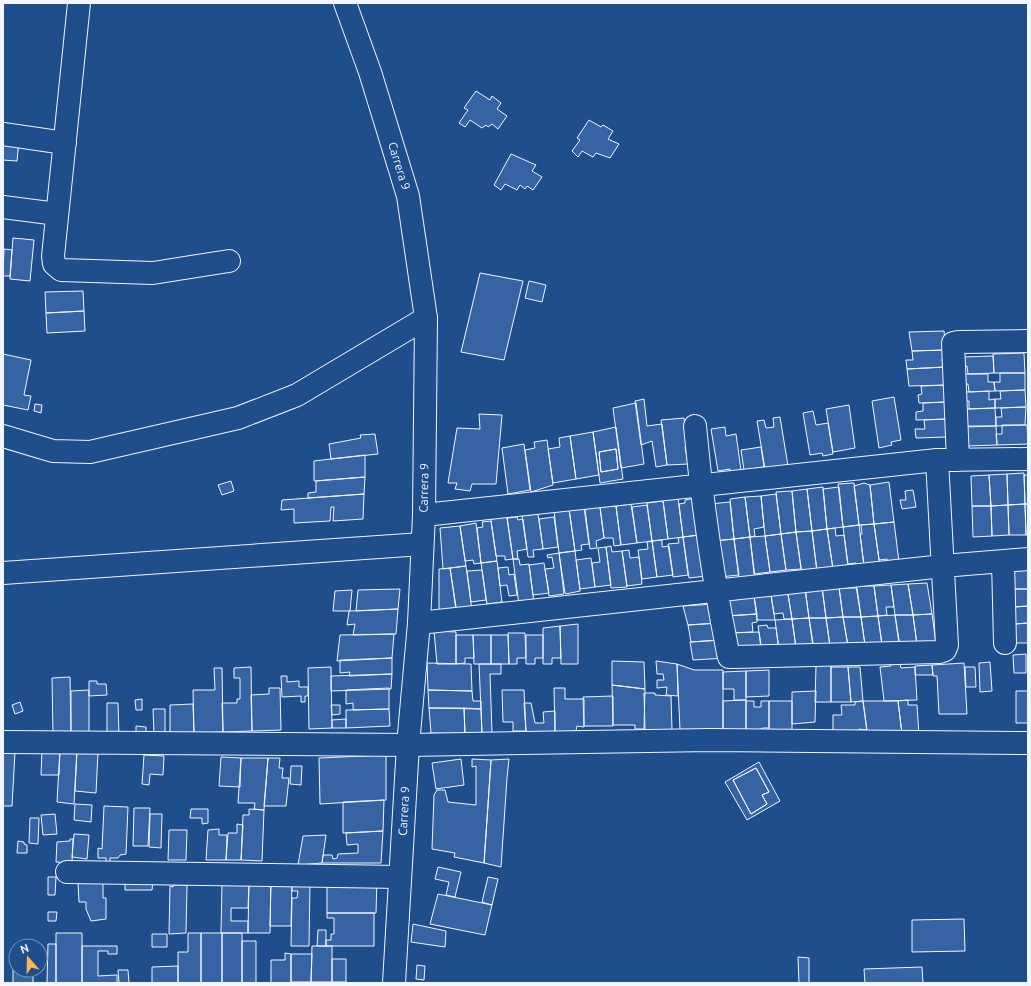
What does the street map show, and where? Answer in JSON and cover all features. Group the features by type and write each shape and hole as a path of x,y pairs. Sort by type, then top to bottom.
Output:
{"street":[{"path":"79,3 57,214 53,256 54,264 61,270 153,273 229,262"},
{"name":"Carrera 9","path":"345,3 370,72 408,196 426,318 424,515 419,623 408,745 394,983"},
{"path":"3,134 64,143"},
{"path":"3,207 57,214"},
{"path":"3,436 53,451 90,452 238,418 297,395 426,318"},
{"path":"695,426 701,486 716,591 729,657 940,652 945,650 947,645 943,566 953,343 1028,341"},
{"path":"424,515 948,460 1028,459"},
{"path":"3,573 422,544"},
{"path":"419,623 943,566 1028,560"},
{"path":"1003,562 1005,643"},
{"path":"3,742 408,745 710,740 1028,743"},
{"path":"67,872 400,877"}],"building":[{"path":"476,91 490,100 492,96 501,103 497,109 507,116 498,129 492,124 488,127 486,125 482,128 470,120 465,127 459,123 468,110 464,108"},
{"path":"589,120 601,127 603,125 613,131 608,139 619,144 610,158 596,153 593,157 582,151 578,157 572,151 580,140 577,138"},
{"path":"3,139 19,141 17,161 3,160"},
{"path":"511,154 536,165 532,171 542,177 533,190 527,186 525,189 520,185 517,190 505,184 501,190 494,185"},
{"path":"13,238 34,240 30,281 10,279"},
{"path":"4,249 12,250 10,276 3,276"},
{"path":"480,273 523,281 504,360 461,352"},
{"path":"529,281 546,285 542,302 525,298"},
{"path":"83,291 84,311 46,313 45,292"},
{"path":"84,311 85,331 47,333 46,313"},
{"path":"944,331 946,350 912,351 909,332"},
{"path":"945,350 945,359 942,359 943,367 907,369 906,360 913,360 912,351"},
{"path":"1024,353 1025,373 994,373 993,354"},
{"path":"3,354 31,360 24,395 31,396 28,410 3,405"},
{"path":"993,356 994,373 968,374 967,366 965,367 964,357"},
{"path":"947,367 947,385 909,386 907,369"},
{"path":"1000,373 1025,373 1025,390 995,391 994,382 1000,382"},
{"path":"965,374 988,374 988,382 994,382 995,391 969,392 968,384 965,384"},
{"path":"947,385 945,402 919,403 918,395 922,394 921,386"},
{"path":"1025,390 1026,407 995,408 995,399 1001,399 1000,391"},
{"path":"989,391 989,400 995,399 995,408 969,409 969,401 966,401 966,392"},
{"path":"894,397 901,440 891,442 892,445 879,448 872,401"},
{"path":"644,399 647,426 662,424 667,465 656,467 652,441 641,445 635,401"},
{"path":"948,402 946,419 916,420 916,412 923,411 923,403"},
{"path":"636,403 644,464 621,468 613,408"},
{"path":"35,404 42,405 41,413 34,411"},
{"path":"849,405 855,448 833,452 826,409"},
{"path":"1026,407 1025,425 996,426 996,417 1002,417 1001,408"},
{"path":"995,408 996,426 967,426 965,409"},
{"path":"813,411 816,425 828,423 833,454 823,456 822,453 810,455 803,413"},
{"path":"479,414 502,415 496,484 472,484 470,491 455,489 457,483 448,483 457,428 480,429"},
{"path":"780,417 788,466 765,469 757,421 764,420 766,428 774,427 773,418"},
{"path":"684,418 688,447 685,447 688,464 667,465 661,420"},
{"path":"949,419 947,437 916,438 915,429 925,429 924,420"},
{"path":"1002,425 1027,425 1028,444 997,445 996,434 1002,434"},
{"path":"996,426 997,445 966,446 965,427"},
{"path":"616,427 623,479 600,483 593,432","holes":["616,449 618,469 601,472 599,452"]},
{"path":"725,427 726,436 736,434 741,470 730,472 730,469 718,471 711,429"},
{"path":"593,432 599,475 576,479 570,436"},
{"path":"375,434 378,454 331,459 329,444 361,438 360,435"},
{"path":"570,436 576,479 553,483 548,449 560,447 559,438"},
{"path":"547,440 553,485 531,492 525,450 535,448 534,442"},
{"path":"524,444 530,490 508,494 502,448"},
{"path":"761,447 764,467 744,470 741,450"},
{"path":"616,449 618,469 601,472 599,452"},
{"path":"365,455 365,477 314,481 314,461"},
{"path":"1024,473 1025,504 1008,505 1007,474"},
{"path":"1007,474 1008,505 991,506 989,475"},
{"path":"989,475 991,506 972,506 971,476"},
{"path":"1024,475 1028,475 1028,504 1025,504"},
{"path":"365,477 364,494 308,498 308,493 316,492 316,481"},
{"path":"231,481 234,491 222,495 218,485"},
{"path":"889,482 894,522 874,524 870,485"},
{"path":"854,483 859,525 843,527 838,484"},
{"path":"864,483 870,485 874,524 859,525 854,486"},
{"path":"823,487 827,529 812,531 807,489"},
{"path":"839,487 843,527 827,529 823,489"},
{"path":"807,489 812,531 796,532 792,491"},
{"path":"913,490 916,507 902,509 900,500 906,500 905,491"},
{"path":"792,491 796,532 781,534 776,492"},
{"path":"364,494 363,519 333,521 334,507 331,507 330,521 294,523 294,509 281,510 282,500"},
{"path":"776,494 781,534 765,536 761,496"},
{"path":"761,496 764,527 754,529 755,536 750,537 745,497"},
{"path":"745,497 750,537 734,539 730,499"},
{"path":"678,498 683,537 668,539 663,500"},
{"path":"695,498 699,535 683,537 679,504 685,503 685,500"},
{"path":"663,501 668,539 652,541 647,503"},
{"path":"730,502 734,539 714,541 710,504"},
{"path":"631,504 637,543 621,545 616,506"},
{"path":"1025,504 1028,504 1028,535 1026,535"},
{"path":"1025,504 1026,535 1009,535 1008,505"},
{"path":"647,505 652,541 637,543 632,507"},
{"path":"1008,505 1009,535 992,536 991,506"},
{"path":"616,506 621,545 614,546 613,538 604,538 600,507"},
{"path":"972,506 991,506 992,536 973,537"},
{"path":"584,507 589,544 581,545 582,550 575,551 569,509"},
{"path":"600,507 604,538 596,541 597,548 590,549 585,509"},
{"path":"569,509 575,551 559,553 554,511"},
{"path":"538,514 543,549 533,550 534,557 528,557 522,516"},
{"path":"507,517 513,559 505,560 505,556 496,556 491,519"},
{"path":"517,517 518,520 523,519 527,549 517,551 518,559 513,559 507,518"},
{"path":"554,517 558,547 543,549 539,519"},
{"path":"491,521 497,561 481,563 477,528 483,527 482,522"},
{"path":"894,522 899,562 888,563 887,559 879,560 874,524"},
{"path":"476,523 481,563 474,564 473,560 465,561 460,526"},
{"path":"874,524 880,566 864,566 860,534 862,534 861,525"},
{"path":"859,525 864,566 857,568 856,563 848,564 843,527"},
{"path":"460,526 466,566 443,569 440,528"},
{"path":"835,528 836,536 844,535 848,567 833,569 827,529"},
{"path":"827,529 833,569 817,571 812,531"},
{"path":"812,531 817,572 802,574 796,532"},
{"path":"796,532 801,569 786,570 781,534"},
{"path":"781,534 786,570 770,572 765,536"},
{"path":"699,535 706,576 689,578 683,537"},
{"path":"765,536 770,572 754,574 750,537"},
{"path":"683,537 688,575 673,577 668,544 679,543 678,538"},
{"path":"750,537 755,577 739,579 734,539"},
{"path":"734,539 739,575 719,577 713,541"},
{"path":"662,540 662,547 669,546 673,575 657,577 652,541"},
{"path":"652,541 657,577 642,579 638,550 648,549 647,542"},
{"path":"611,546 612,552 622,551 627,587 611,588 606,547"},
{"path":"606,547 611,585 595,587 592,563 600,562 598,548"},
{"path":"629,550 630,558 639,557 642,584 627,586 622,551"},
{"path":"575,551 580,591 566,594 559,553"},
{"path":"559,553 564,594 549,596 545,569 554,568 552,557 548,558 547,555"},
{"path":"591,558 595,587 580,589 576,560"},
{"path":"513,559 519,559 520,565 529,564 534,603 519,605"},
{"path":"497,561 502,602 487,604 481,563"},
{"path":"544,563 549,593 533,595 529,565"},
{"path":"466,566 472,611 457,613 450,568"},
{"path":"508,567 509,575 514,574 517,595 509,596 507,585 500,586 498,568"},
{"path":"450,568 456,610 439,611 439,569"},
{"path":"1028,569 1028,589 1012,589 1011,570"},
{"path":"482,570 486,600 471,602 467,571"},
{"path":"927,583 932,614 913,615 908,584"},
{"path":"908,584 913,615 895,615 891,585"},
{"path":"891,585 894,607 886,607 887,615 878,616 874,586"},
{"path":"856,586 874,586 878,616 861,617"},
{"path":"822,587 826,618 809,618 805,588"},
{"path":"822,587 839,587 843,617 826,618"},
{"path":"787,588 792,619 784,619 783,613 774,614 770,589"},
{"path":"787,588 805,588 809,618 792,619"},
{"path":"839,588 857,588 861,617 843,617"},
{"path":"400,589 398,609 356,611 358,590"},
{"path":"770,589 775,620 757,620 754,596"},
{"path":"1012,589 1028,589 1028,606 1014,607"},
{"path":"352,590 350,611 333,611 335,591"},
{"path":"754,596 757,614 726,616 725,599"},
{"path":"715,604 719,623 688,625 683,606"},
{"path":"1028,606 1028,623 1015,624 1014,607"},
{"path":"398,609 396,634 353,635 355,624 347,625 349,611"},
{"path":"757,614 757,622 752,623 753,632 728,633 726,616"},
{"path":"932,614 936,644 917,645 913,615"},
{"path":"895,615 913,615 917,645 900,646"},
{"path":"895,615 899,644 882,645 878,616"},
{"path":"878,616 882,645 865,645 861,617"},
{"path":"843,617 861,617 865,645 848,646"},
{"path":"843,617 848,646 830,646 826,618"},
{"path":"809,618 826,618 830,646 813,647"},
{"path":"809,618 814,649 796,648 792,619"},
{"path":"792,619 796,648 779,650 775,620"},
{"path":"717,623 720,640 691,642 688,625"},
{"path":"1028,623 1028,643 1016,643 1015,624"},
{"path":"578,624 578,664 561,664 560,626"},
{"path":"767,625 768,628 776,628 779,650 762,651 758,626"},
{"path":"560,626 561,658 552,658 552,664 543,664 543,628"},
{"path":"434,631 456,632 456,664 437,664"},
{"path":"759,632 761,649 732,648 730,633"},
{"path":"508,633 525,633 526,658 517,658 517,664 509,664"},
{"path":"394,634 392,658 337,661 340,635"},
{"path":"456,635 473,635 474,658 465,658 465,663 456,664"},
{"path":"473,635 491,635 491,664 474,664"},
{"path":"491,635 508,635 509,664 491,664"},
{"path":"526,635 543,635 543,658 535,658 535,664 526,664"},
{"path":"720,640 726,658 693,660 690,642"},
{"path":"1026,654 1026,673 1014,673 1013,655"},
{"path":"392,658 392,674 349,676 350,672 340,673 340,660"},
{"path":"612,661 644,662 645,689 612,685"},
{"path":"656,661 677,664 678,696 666,695 667,687 657,688 657,680 664,680 663,674 657,674"},
{"path":"990,662 992,691 980,692 979,663"},
{"path":"427,663 471,664 472,691 428,690"},
{"path":"964,663 967,714 939,714 937,676 933,676 932,665"},
{"path":"479,664 501,664 501,674 490,674 492,733 482,733"},
{"path":"677,664 694,670 723,670 723,731 680,730"},
{"path":"891,664 900,664 901,668 915,667 917,700 884,701 880,667 891,666"},
{"path":"831,665 831,702 815,702 816,666"},
{"path":"932,665 933,675 915,675 915,666"},
{"path":"251,667 252,731 223,732 222,703 237,703 237,699 240,699 240,678 234,678 234,668"},
{"path":"331,667 332,728 309,729 308,668"},
{"path":"831,667 848,667 851,702 831,702"},
{"path":"848,667 860,667 863,701 851,702"},
{"path":"965,667 975,667 976,687 966,687"},
{"path":"214,668 222,668 223,732 194,733 193,690 215,690"},
{"path":"769,670 769,696 746,697 746,671"},
{"path":"746,671 746,700 734,700 734,689 723,689 723,672"},
{"path":"392,674 391,689 331,691 331,676"},
{"path":"281,676 287,676 287,682 299,681 299,687 308,687 308,696 305,696 305,702 301,702 301,696 282,697"},
{"path":"70,677 71,735 53,736 52,678"},
{"path":"89,681 97,681 97,684 106,684 107,695 89,696"},
{"path":"612,685 645,689 644,729 635,729 635,725 613,725"},
{"path":"269,688 280,688 281,730 252,731 251,695 269,694"},
{"path":"389,688 389,709 353,710 353,703 346,704 346,690"},
{"path":"554,688 565,688 565,699 584,699 584,727 577,726 576,731 555,733"},
{"path":"89,690 89,735 71,735 71,691"},
{"path":"428,690 472,691 473,701 481,701 481,709 429,708"},
{"path":"502,690 524,690 526,731 513,731 513,722 503,722"},
{"path":"816,691 815,722 792,724 792,692"},
{"path":"1016,691 1028,691 1028,723 1016,723"},
{"path":"644,693 655,693 655,695 671,696 672,730 645,730"},
{"path":"613,696 613,726 584,726 583,697"},
{"path":"142,699 142,710 136,710 135,700"},
{"path":"746,700 746,731 723,731 723,701"},
{"path":"908,700 908,705 917,705 919,736 902,734 898,701"},
{"path":"746,701 754,701 754,707 761,707 761,701 769,701 769,728 763,728 757,731 746,730"},
{"path":"769,701 792,701 792,733 769,733"},
{"path":"863,701 867,730 859,729 859,732 833,732 833,715 842,715 841,705 855,705 855,702"},
{"path":"863,701 898,701 902,734 867,732"},
{"path":"20,702 23,711 15,714 12,705"},
{"path":"107,703 118,703 119,735 107,735"},
{"path":"524,703 531,703 535,723 544,723 543,712 555,711 555,732 526,732"},
{"path":"193,704 194,735 170,736 170,705"},
{"path":"331,705 340,705 340,714 332,715"},
{"path":"429,708 464,708 465,734 431,733"},
{"path":"464,708 481,709 482,735 465,734"},
{"path":"153,709 165,709 165,734 154,734"},
{"path":"389,709 390,726 346,728 346,710"},
{"path":"346,719 346,728 332,728 332,720"},
{"path":"136,726 146,727 146,734 136,734"},
{"path":"42,749 60,749 59,775 41,775"},
{"path":"60,749 77,750 74,804 57,802"},
{"path":"77,750 98,752 96,793 75,791"},
{"path":"3,752 15,752 12,806 3,806"},
{"path":"144,755 164,756 163,775 150,774 149,785 142,784"},
{"path":"386,755 386,800 320,804 319,758"},
{"path":"221,757 241,758 240,787 219,786"},
{"path":"241,758 268,758 264,810 254,809 255,803 238,803"},
{"path":"268,758 280,758 279,768 283,768 282,778 289,778 286,806 264,806"},
{"path":"461,759 464,785 436,789 432,763"},
{"path":"472,759 491,760 484,863 454,857 455,853 432,849 434,795 437,790 445,790 448,802 476,805 476,766 472,767"},
{"path":"509,759 501,867 484,863 491,760"},
{"path":"759,762 780,801 747,820 725,782","holes":["756,768 769,792 762,795 767,804 751,814 733,780"]},
{"path":"291,766 302,766 301,785 290,784"},
{"path":"756,768 769,792 762,795 767,804 751,814 733,780"},
{"path":"384,800 383,831 343,833 343,802"},
{"path":"75,804 92,805 91,822 74,820"},
{"path":"104,806 128,807 126,854 120,855 118,858 110,858 110,862 106,862 106,858 98,858 98,848 102,849"},
{"path":"134,808 150,808 148,846 133,846"},
{"path":"191,809 208,809 208,823 202,824 202,818 190,818"},
{"path":"249,809 264,810 262,861 241,860 243,815 249,815"},
{"path":"55,814 57,834 43,835 41,815"},
{"path":"150,814 162,814 161,848 149,847"},
{"path":"30,818 39,818 38,844 29,843"},
{"path":"237,824 243,825 241,860 226,860 228,833 237,833"},
{"path":"219,829 219,835 227,835 226,860 206,860 208,830"},
{"path":"169,830 187,830 186,860 168,860"},
{"path":"383,831 381,863 322,863 323,855 332,855 333,859 337,858 338,854 358,853 358,844 347,845 346,833"},
{"path":"74,834 89,835 87,859 72,857"},
{"path":"326,835 322,863 298,865 303,836"},
{"path":"70,839 73,839 72,863 56,862 57,842 70,841"},
{"path":"18,841 24,842 24,844 27,845 27,853 17,853"},
{"path":"438,867 461,872 455,897 446,895 449,882 435,879"},
{"path":"48,877 56,877 55,895 48,895"},
{"path":"488,877 498,879 492,905 482,902"},
{"path":"249,878 271,878 270,933 248,933"},
{"path":"271,878 292,879 291,926 270,926"},
{"path":"377,878 376,913 327,913 327,880"},
{"path":"125,879 153,880 152,890 125,890"},
{"path":"310,880 309,946 291,946 292,898 297,898 298,891 292,891 292,882"},
{"path":"103,882 103,898 106,898 106,919 91,921 86,909 86,902 79,902 78,883"},
{"path":"222,883 249,884 248,908 231,908 231,921 248,921 248,933 221,933"},
{"path":"173,885 187,885 186,933 169,934 170,886 173,887"},
{"path":"438,894 492,905 485,935 430,924"},
{"path":"48,912 57,912 56,921 48,921"},
{"path":"327,913 374,913 374,946 326,946 326,940 331,940 331,934 334,934 334,918 327,918"},
{"path":"964,919 965,951 912,952 912,920"},
{"path":"413,924 446,931 445,947 411,942"},
{"path":"318,930 326,930 326,946 317,946"},
{"path":"56,933 82,933 82,983 56,983"},
{"path":"188,933 201,933 201,983 178,983 178,952 188,952"},
{"path":"201,933 222,933 222,983 201,983"},
{"path":"222,933 242,933 242,983 222,983"},
{"path":"152,934 167,934 167,947 152,947"},
{"path":"242,941 256,941 256,983 242,983"},
{"path":"48,944 56,944 56,983 47,983"},
{"path":"82,946 117,946 117,954 108,954 108,951 98,951 98,976 117,975 117,983 82,983"},
{"path":"312,946 332,946 332,982 311,982"},
{"path":"285,953 291,954 291,983 271,983 271,960 285,960"},
{"path":"291,954 312,954 311,982 291,982"},
{"path":"798,957 809,958 809,983 799,983"},
{"path":"332,959 346,959 346,982 332,982"},
{"path":"417,965 425,966 424,980 416,979"},
{"path":"178,966 178,983 152,983 152,967"},
{"path":"922,967 923,983 865,983 864,969"},
{"path":"118,970 128,970 129,983 119,983"},
{"path":"13,978 33,978 33,983 13,983"}]}
